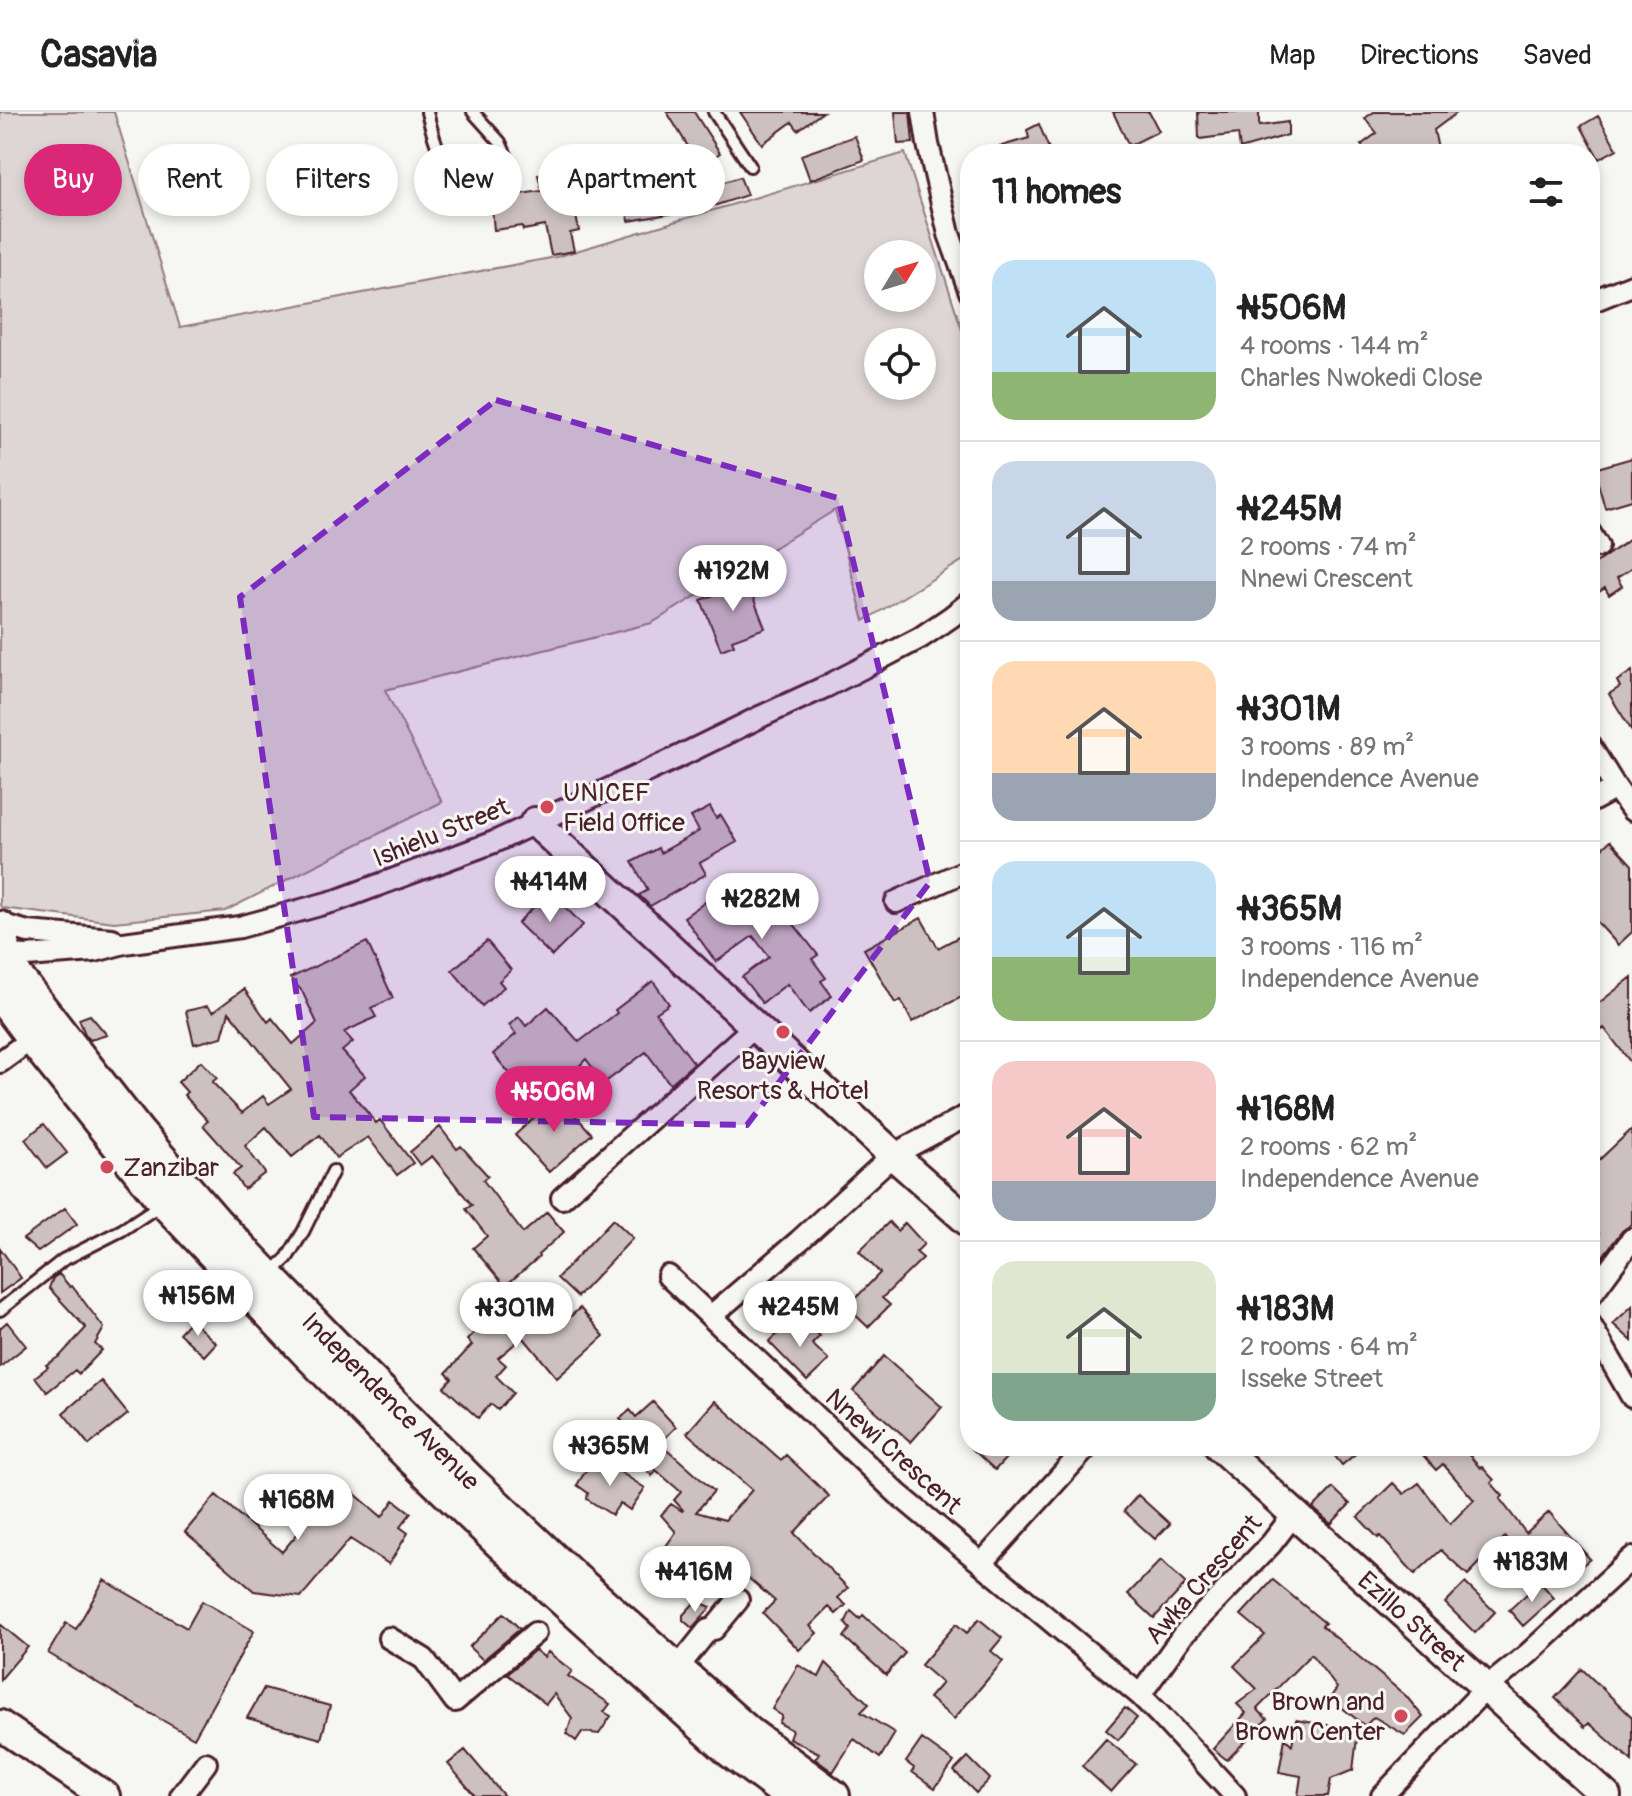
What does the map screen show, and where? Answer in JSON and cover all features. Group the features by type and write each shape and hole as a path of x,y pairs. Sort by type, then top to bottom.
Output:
{"main road":[{"name":"Independence Avenue","path":"0,942 45,1034 164,1201 411,1457 676,1670 791,1796"},
{"name":"Independence Avenue","path":"0,994 45,1034 138,1133 215,1222 333,1344 512,1538 740,1742 833,1796"}],"street":[{"path":"923,112 949,234 960,264"},
{"path":"1600,298 1632,285"},
{"name":"Ishielu Street","path":"0,942 12,955 95,951 124,943 240,927 338,900 494,842 674,759 920,638 960,610"},
{"path":"1600,762 1632,810"},
{"path":"1600,797 1616,788"},
{"path":"535,822 960,1214"},
{"path":"896,902 960,873"},
{"path":"562,1198 755,1026"},
{"path":"0,1062 45,1034"},
{"path":"711,1316 893,1155 960,1119"},
{"path":"1600,1282 1632,1239"},
{"name":"Nnewi Crescent","path":"668,1276 898,1494 1140,1695"},
{"path":"1600,1341 1632,1397"},
{"path":"982,1563 1079,1456"},
{"name":"Ezillo Street","path":"1230,1456 1606,1796"},
{"name":"Awka Crescent","path":"1140,1695 1183,1635 1271,1544 1294,1514"},
{"path":"1382,1796 1486,1688 1528,1654 1632,1558"},
{"path":"676,1670 697,1642 708,1630 714,1629 738,1600"},
{"path":"389,1638 424,1659 455,1701 535,1633"},
{"path":"1140,1695 1230,1791"},
{"path":"0,1725 105,1796"},
{"path":"0,1747 75,1796"},
{"path":"181,1796 206,1763"}],"lane":[{"path":"427,112 445,164 454,177 471,184 496,176 508,160 500,142 473,112"},
{"path":"714,112 750,166"},
{"path":"267,1277 287,1258 333,1171"},
{"path":"0,1310 63,1260 122,1230 164,1201"}],"highlighted area":[{"path":"496,400 838,498 930,882 747,1125 314,1117 240,597"}],"shaded area":[{"path":"0,112 114,112 138,190 138,216 146,216 180,327 556,257 694,216 725,216 725,207 905,153 933,240 864,240 864,312 936,312 936,249 960,324 960,562 864,621 835,510 652,623 385,690 442,802 225,911 114,922 2,908 0,905"}],"building":[{"path":"667,112 694,112 714,144 687,144"},
{"path":"740,112 823,112 798,130 792,122 762,144"},
{"path":"895,112 910,112 913,143 898,144"},
{"path":"1113,112 1149,112 1159,131 1128,144"},
{"path":"1198,112 1259,112 1259,126 1288,122 1288,135 1257,144 1239,144 1238,134 1199,139"},
{"path":"1374,112 1458,112 1434,130 1437,144 1362,144 1377,133 1365,118"},
{"path":"1598,116 1617,149 1600,158 1600,144 1591,144 1581,126"},
{"path":"1039,124 1047,144 1008,144 1029,138 1027,130"},
{"path":"855,136 864,160 810,180 801,155"},
{"path":"740,177 747,195 725,202 725,182"},
{"path":"538,192 538,216 576,216 579,231 570,233 574,251 551,255 545,226 494,230 493,216 522,216 522,194"},
{"path":"628,216 658,216 629,221"},
{"path":"1632,458 1632,500 1605,508 1600,490 1600,467"},
{"path":"1632,538 1632,568 1617,578 1622,586 1609,595 1605,588 1600,591 1600,560"},
{"path":"744,574 765,628 732,640 734,645 721,650 701,600 734,587 730,579"},
{"path":"1632,671 1632,731 1609,694 1620,687 1617,681"},
{"path":"710,807 716,818 721,815 737,842 700,863 706,874 650,906 639,895 648,890 632,862 658,848 660,853 699,831 691,817"},
{"path":"1610,841 1632,865 1632,932 1618,945 1600,925 1600,850"},
{"path":"769,875 785,901 782,903 786,914 818,955 812,959 826,978 821,981 832,996 809,1013 787,984 762,1003 742,977 769,957 753,936 716,962 684,917 731,884 738,894"},
{"path":"549,891 583,925 552,956 518,923"},
{"path":"921,918 938,948 960,936 960,998 912,1022 901,1000 895,1003 864,949"},
{"path":"487,941 511,970 499,981 504,987 482,1006 452,970"},
{"path":"367,942 393,998 371,1008 376,1017 344,1032 353,1042 342,1051 365,1076 349,1090 376,1123 380,1120 413,1163 397,1175 368,1137 336,1158 320,1135 292,1157 266,1127 245,1146 265,1173 244,1189 233,1174 241,1168 203,1125 208,1121 184,1095 187,1092 178,1082 201,1061 217,1078 212,1082 242,1113 263,1096 269,1104 291,1089 229,1012 222,1037 194,1044 186,1011 207,1006 213,1012 244,989 268,1022 272,1018 293,1044 317,1023 302,991 290,978"},
{"path":"1632,977 1632,1064 1604,1028 1600,1031 1600,1002"},
{"path":"653,981 669,1004 656,1013 694,1063 670,1084 646,1052 604,1083 586,1059 548,1098 525,1077 518,1083 493,1054 516,1034 509,1025 519,1017 526,1026 548,1007 579,1042"},
{"path":"90,1015 107,1035 90,1040 79,1019"},
{"path":"558,1096 592,1134 549,1172 515,1135"},
{"path":"44,1124 67,1153 47,1168 25,1139"},
{"path":"440,1127 457,1149 461,1146 488,1176 483,1180 523,1233 547,1212 564,1232 505,1286 473,1248 487,1236 466,1209 472,1205 432,1156 420,1165 410,1152"},
{"path":"1632,1129 1632,1224 1622,1231 1600,1260 1600,1159"},
{"path":"65,1208 77,1224 38,1252 23,1239"},
{"path":"613,1219 633,1238 577,1297 557,1278"},
{"path":"889,1222 897,1231 905,1223 924,1244 916,1252 923,1258 882,1298 890,1305 868,1327 847,1307 880,1273 859,1251"},
{"path":"0,1248 21,1278 0,1293"},
{"path":"59,1274 104,1328 95,1344 102,1350 79,1374 75,1370 47,1392 35,1377 86,1328 49,1288 53,1278"},
{"path":"522,1288 557,1328 580,1308 604,1336 557,1378 523,1337 498,1358 506,1365 496,1376 513,1393 498,1410 491,1404 478,1418 444,1387 452,1379 446,1373 472,1345 467,1340"},
{"path":"1632,1306 1632,1341 1613,1324"},
{"path":"191,1320 216,1343 204,1356 179,1333"},
{"path":"806,1321 820,1336 812,1344 829,1360 807,1381 769,1342 788,1324 795,1332"},
{"path":"7,1322 26,1346 0,1367 0,1328"},
{"path":"884,1356 942,1407 911,1442 853,1391"},
{"path":"101,1381 128,1414 89,1445 63,1413"},
{"path":"715,1401 781,1460 786,1455 829,1496 794,1533 848,1588 838,1598 846,1605 836,1614 829,1607 810,1626 817,1633 799,1650 763,1613 775,1601 725,1558 703,1593 687,1583 659,1556 676,1532 661,1515 671,1504 683,1510 674,1500 681,1492 656,1470 652,1476 615,1435 626,1425 620,1419 630,1410 636,1417 653,1402 676,1427 660,1443 714,1491 696,1512 725,1520 752,1490 687,1433"},
{"path":"980,1456 1008,1456 995,1470"},
{"path":"1335,1456 1353,1456 1342,1465"},
{"path":"1424,1456 1470,1456 1494,1480 1491,1483 1503,1496 1500,1499 1526,1533 1549,1512 1590,1559 1573,1573 1553,1550 1530,1567 1505,1537 1468,1575 1441,1550 1415,1574 1358,1517 1393,1483 1404,1494 1419,1483 1450,1524 1474,1500 1443,1464 1436,1470"},
{"path":"600,1459 645,1488 630,1510 620,1503 612,1515 587,1499 588,1493 577,1485 588,1467 593,1470"},
{"path":"341,1482 382,1517 394,1500 411,1513 400,1527 408,1533 389,1564 350,1539 301,1597 254,1591 185,1532 216,1495 282,1552"},
{"path":"1333,1488 1350,1504 1331,1524 1313,1508"},
{"path":"1138,1495 1170,1524 1155,1539 1124,1511"},
{"path":"1161,1560 1186,1584 1154,1618 1128,1594"},
{"path":"104,1580 187,1628 202,1601 254,1631 194,1738 48,1653 66,1623 76,1629"},
{"path":"1273,1580 1325,1623 1322,1626 1406,1696 1423,1717 1405,1735 1374,1717 1365,1726 1330,1698 1337,1688 1311,1654 1257,1709 1267,1719 1227,1760 1213,1749 1246,1713 1237,1704 1257,1689 1234,1666 1265,1635 1241,1615"},
{"path":"1540,1582 1554,1598 1523,1626 1509,1610"},
{"path":"1465,1583 1495,1612 1475,1633 1445,1603"},
{"path":"696,1601 711,1607 692,1628 683,1620 683,1615"},
{"path":"851,1611 860,1619 863,1615 905,1653 886,1675 844,1637 850,1629 845,1623"},
{"path":"504,1613 520,1629 483,1660 469,1647"},
{"path":"979,1619 1002,1638 991,1651 1003,1661 954,1719 929,1698 942,1683 921,1665 956,1624 967,1633"},
{"path":"0,1624 28,1647 0,1680"},
{"path":"535,1650 544,1657 548,1652 572,1671 568,1676 610,1704 604,1712 611,1716 599,1734 582,1732 576,1741 567,1734 572,1718 554,1694 546,1704 507,1674"},
{"path":"826,1663 869,1704 861,1712 895,1733 880,1758 854,1739 833,1772 815,1759 819,1753 789,1738 792,1730 779,1723 782,1716 772,1709 798,1665 819,1677"},
{"path":"1582,1669 1632,1717 1632,1761 1589,1723 1585,1727 1555,1698"},
{"path":"264,1688 330,1706 321,1739 247,1718"},
{"path":"1125,1708 1137,1718 1118,1740 1106,1730"},
{"path":"1296,1720 1358,1730 1353,1770 1331,1779 1328,1796 1298,1796 1301,1776 1279,1772 1285,1738 1292,1745"},
{"path":"922,1739 954,1762 935,1788 912,1772 914,1768 906,1762"},
{"path":"1106,1739 1136,1764 1111,1792 1082,1766"},
{"path":"465,1750 504,1796 475,1796 448,1764"},
{"path":"968,1757 990,1779 976,1793 954,1771"}],"place":[{"name":"UNICEF Field Office","path":"547,807"},
{"name":"Bayview Resorts & Hotel","path":"783,1032"},
{"name":"Zanzibar","path":"107,1167"},
{"name":"Brown and Brown Center","path":"1401,1716"}]}
